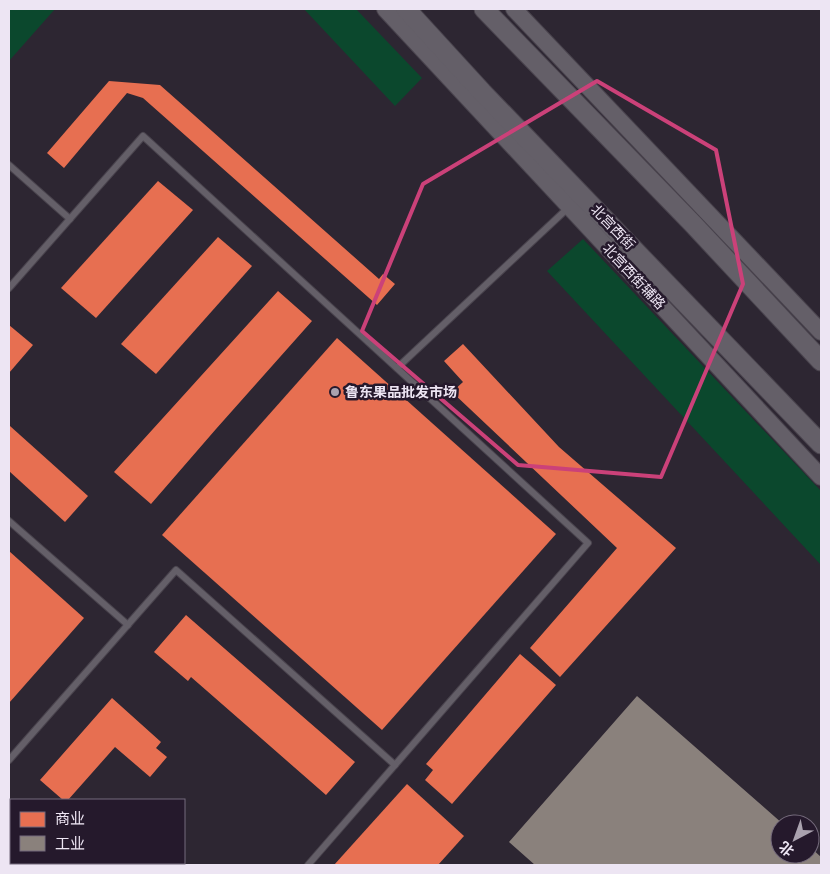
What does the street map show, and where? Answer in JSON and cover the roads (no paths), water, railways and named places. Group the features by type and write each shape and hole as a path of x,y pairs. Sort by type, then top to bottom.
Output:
{"main road":[{"name":"北宫西街","path":"406,9 482,92 576,201 821,444"},
{"path":"484,9 693,224 821,361"}],"street":[{"name":"北宫西街辅路","path":"385,9 576,201 821,477"},
{"path":"514,9 821,332"}],"lane":[{"path":"9,288 143,136 588,543 308,865"},
{"path":"9,165 70,220"},
{"path":"397,368 576,201"},
{"path":"9,521 128,625"},
{"path":"9,760 176,570 395,766"}],"place":[{"name":"鲁东果品批发市场","path":"335,392"}]}
